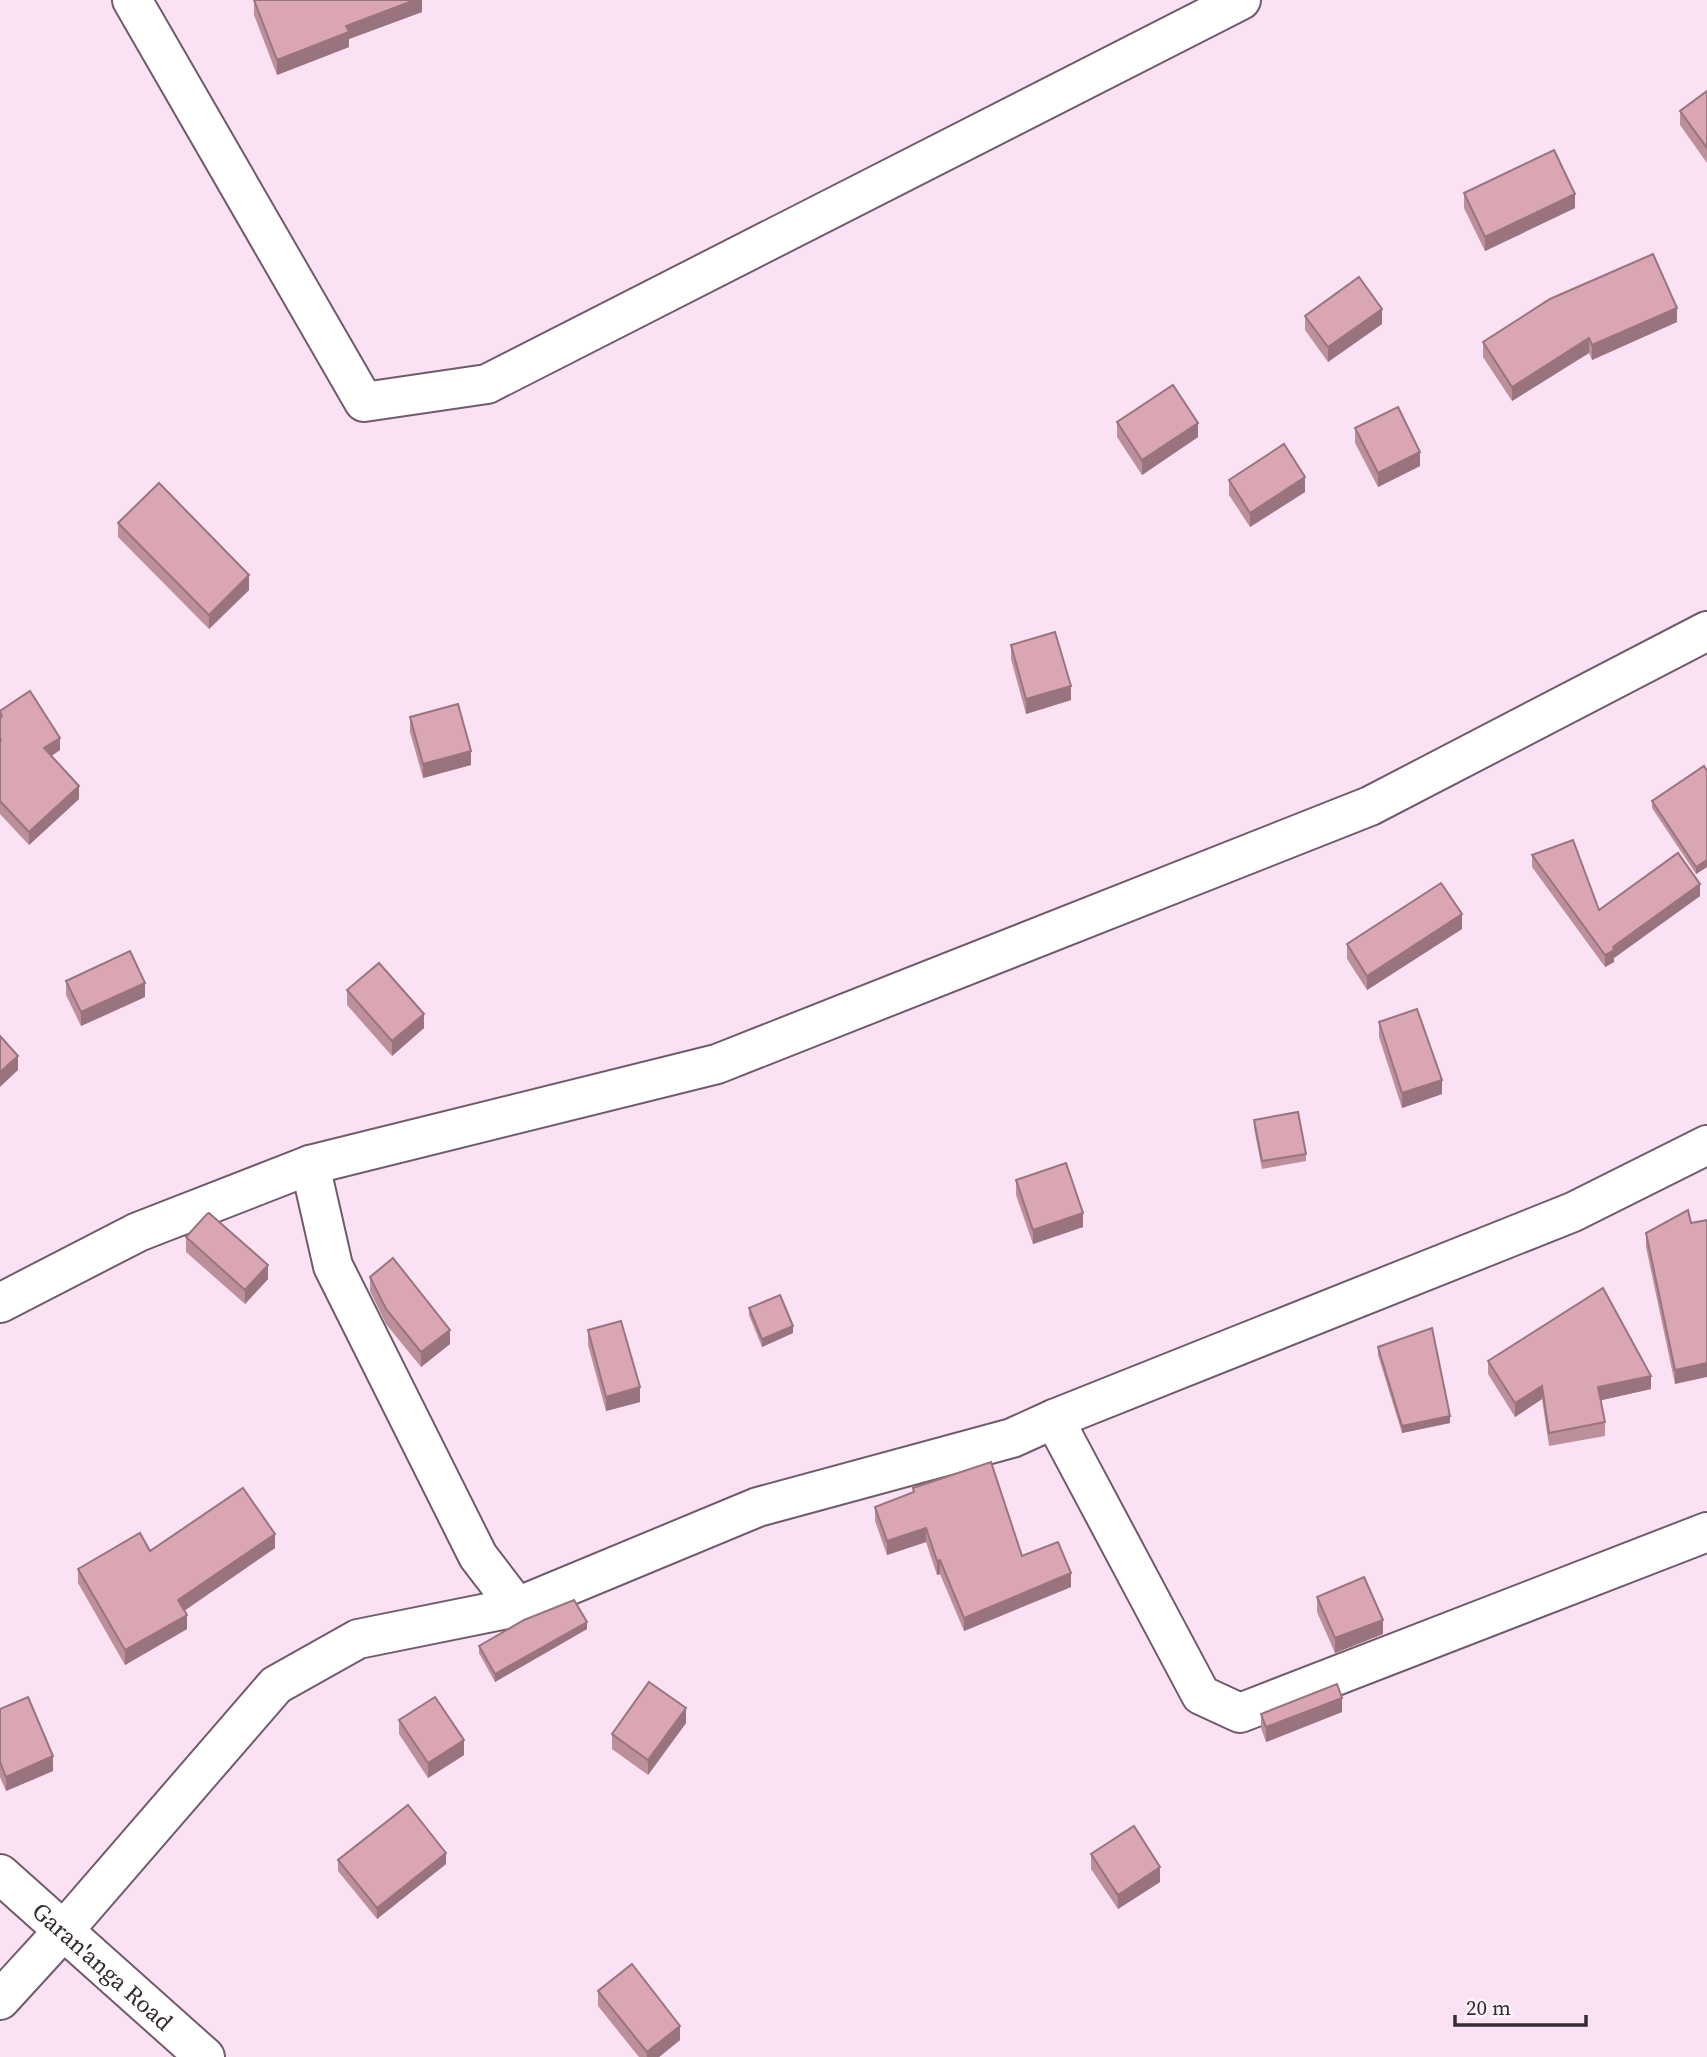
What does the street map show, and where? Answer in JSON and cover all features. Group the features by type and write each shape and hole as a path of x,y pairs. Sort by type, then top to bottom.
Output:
{"street":[{"path":"132,0 364,402 487,384 1241,0"},
{"path":"0,1303 138,1232 310,1165 717,1064 1370,806 1707,631"},
{"path":"0,2000 276,1685 358,1639 517,1607 758,1507 1012,1438 1573,1212 1707,1145"},
{"path":"310,1165 333,1266 478,1556 517,1607"},
{"path":"1054,1419 1201,1695 1240,1713 1707,1532"},
{"name":"Garan'anga Road","path":"0,1874 205,2057"}],"building":[{"path":"254,0 415,0 346,26 349,32 277,60"},
{"path":"1707,91 1707,148 1680,111"},
{"path":"1554,150 1575,194 1485,237 1464,193"},
{"path":"1653,254 1677,308 1592,345 1589,338 1512,387 1483,342 1550,299"},
{"path":"1359,277 1382,309 1328,347 1305,316"},
{"path":"1173,385 1198,423 1142,460 1117,422"},
{"path":"1398,407 1420,452 1378,473 1355,428"},
{"path":"1284,444 1305,477 1250,513 1229,480"},
{"path":"159,483 249,575 209,615 118,523"},
{"path":"1055,632 1071,686 1026,699 1011,645"},
{"path":"30,691 60,738 44,748 79,786 29,832 0,801 0,711"},
{"path":"458,704 471,751 423,764 410,717"},
{"path":"1704,766 1707,771 1707,860 1696,867 1652,801"},
{"path":"1573,840 1599,910 1678,853 1700,884 1605,955 1532,855"},
{"path":"1441,883 1462,914 1367,976 1347,944"},
{"path":"130,951 145,983 81,1012 66,981"},
{"path":"379,963 424,1014 392,1041 347,990"},
{"path":"1417,1009 1442,1080 1402,1093 1379,1022"},
{"path":"0,1036 18,1056 0,1072"},
{"path":"1298,1112 1306,1154 1262,1161 1254,1120"},
{"path":"1066,1163 1083,1213 1033,1230 1016,1180"},
{"path":"1688,1210 1691,1223 1707,1220 1707,1363 1675,1370 1646,1233"},
{"path":"209,1213 268,1265 245,1290 186,1237"},
{"path":"393,1258 450,1330 421,1352 386,1309 370,1277"},
{"path":"1603,1288 1651,1376 1598,1387 1605,1422 1549,1433 1542,1386 1515,1403 1488,1361"},
{"path":"780,1295 793,1326 762,1339 749,1308"},
{"path":"621,1321 640,1387 606,1397 588,1330"},
{"path":"1432,1328 1450,1416 1402,1426 1378,1347"},
{"path":"991,1462 1022,1556 1058,1542 1071,1573 964,1618 940,1560 937,1561 926,1528 887,1541 875,1507 914,1492 913,1488"},
{"path":"243,1488 275,1534 178,1600 187,1615 125,1650 78,1569 140,1533 150,1551"},
{"path":"1364,1577 1383,1620 1335,1638 1317,1597"},
{"path":"574,1600 587,1622 495,1674 479,1646 524,1620"},
{"path":"649,1682 686,1708 648,1760 612,1734"},
{"path":"1337,1684 1342,1698 1266,1727 1261,1714"},
{"path":"28,1697 53,1756 6,1777 0,1762 0,1709"},
{"path":"435,1697 464,1740 428,1763 399,1720"},
{"path":"408,1805 446,1853 377,1908 338,1860"},
{"path":"1134,1826 1160,1867 1118,1895 1091,1854"},
{"path":"632,1964 680,2026 647,2052 598,1991"}]}
